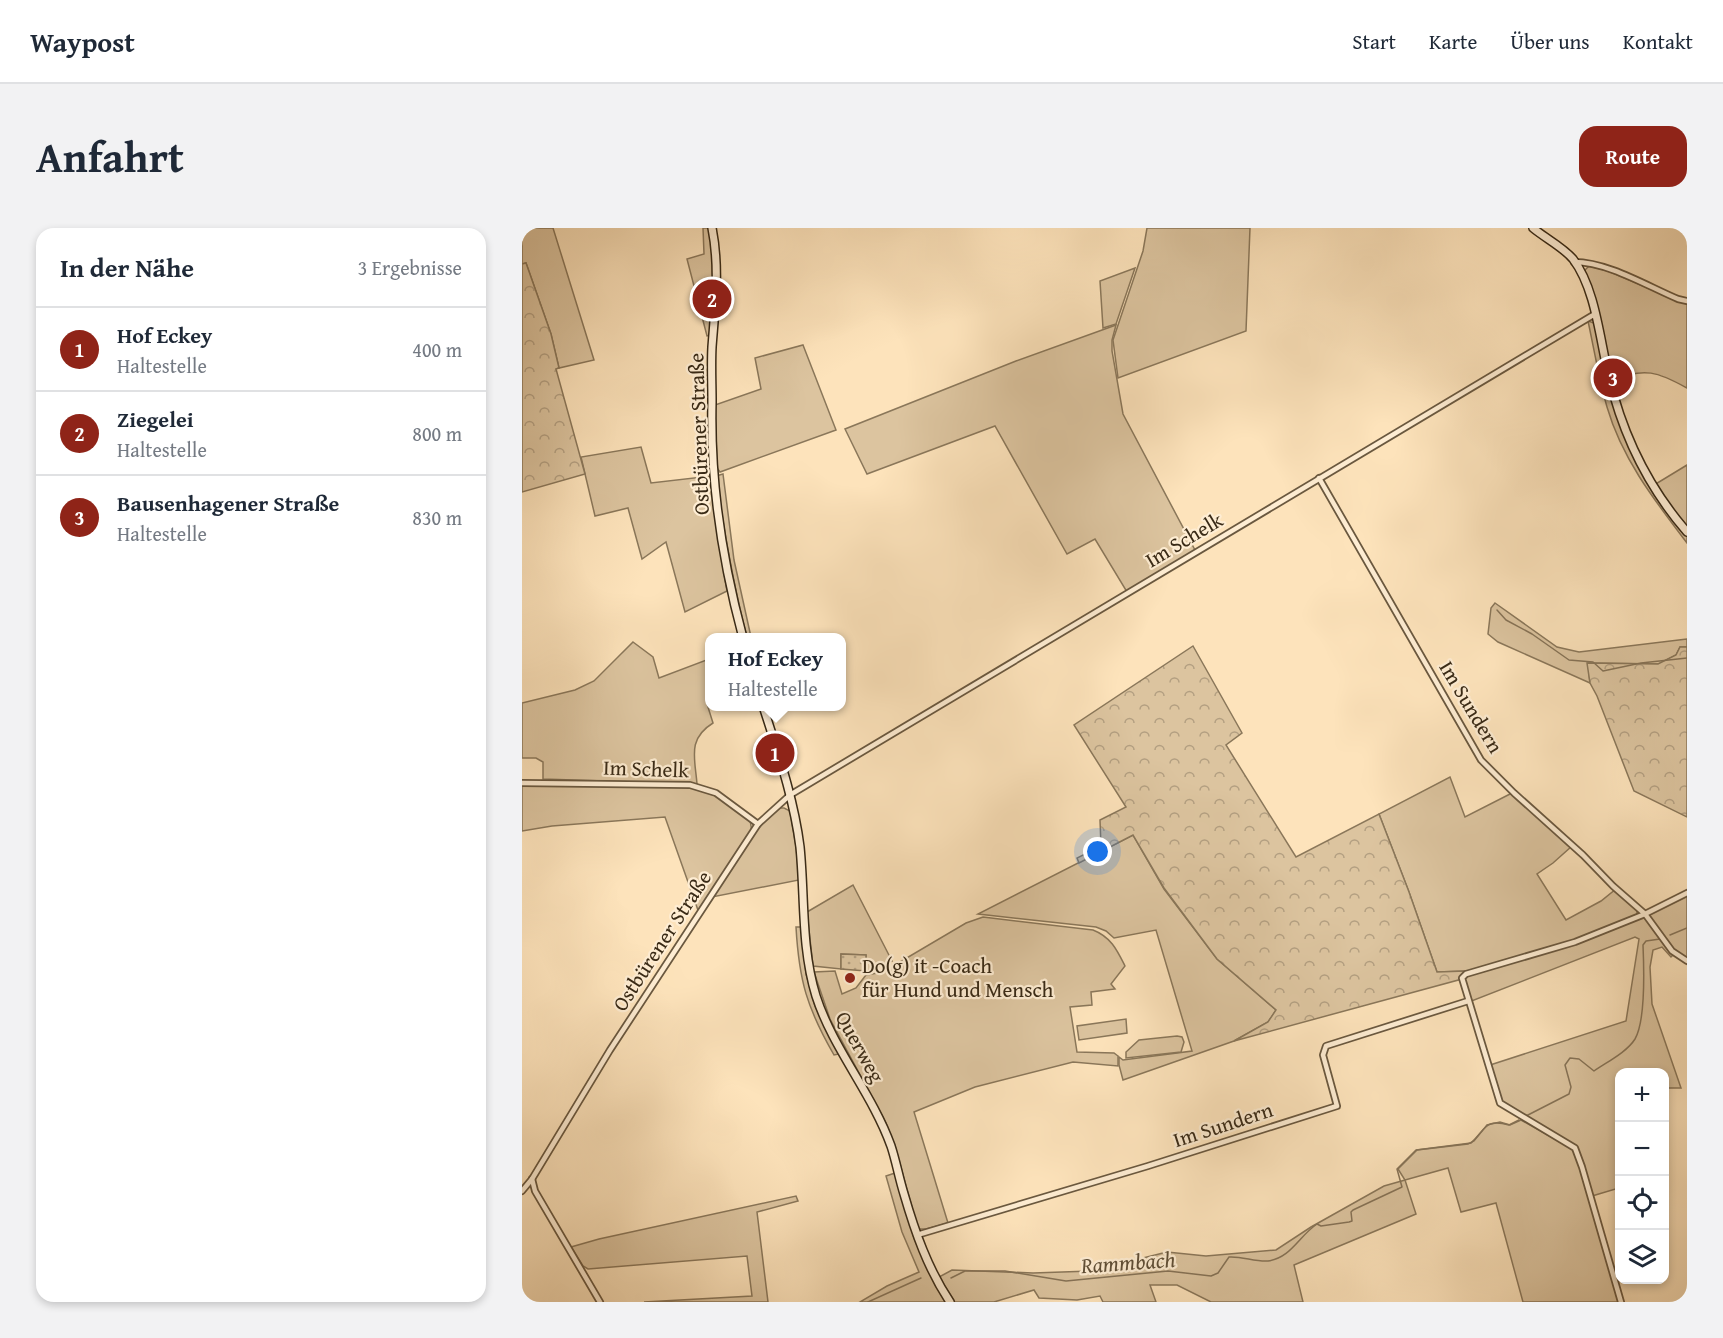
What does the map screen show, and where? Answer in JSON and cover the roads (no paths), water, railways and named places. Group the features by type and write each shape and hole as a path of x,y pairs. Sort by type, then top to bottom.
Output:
{"street":[{"name":"Ostbürener Straße","path":"712,228 717,270 712,349 713,476 719,530 730,591 742,633"},
{"path":"1533,228 1566,253 1574,262 1585,283 1595,314 1609,379 1626,434 1652,485 1687,532"},
{"path":"1574,262 1590,262 1608,268 1687,301"},
{"name":"Im Schelk","path":"790,795 1595,314"},
{"name":"Im Sundern","path":"1319,478 1481,760 1645,914 1672,951 1687,961"},
{"path":"765,711 790,795"},
{"name":"Im Schelk","path":"522,783 690,785 716,793 758,824"},
{"name":"Ostbürener Straße","path":"522,1191 532,1179 610,1050 758,824 790,795"},
{"name":"Querweg","path":"790,795 800,845 806,955 816,997 838,1045 883,1125 916,1235 950,1302"},
{"path":"1621,1302 1575,1148 1500,1103 1462,978 1466,974 1575,942 1645,914 1687,893"},
{"name":"Im Sundern","path":"916,1235 1148,1166 1337,1106 1323,1055 1326,1046 1468,1001"},
{"path":"532,1179 535,1191 600,1302"}],"waterway":[{"path":"1497,610 1506,620 1532,634 1569,660 1593,662 1603,671 1641,663 1687,658"},
{"name":"Rammbach","path":"1670,935 1687,928"},
{"name":"Rammbach","path":"1526,1116 1569,1094 1571,1087 1565,1065 1570,1058 1579,1059 1594,1071 1622,1052 1635,1039 1643,1007 1643,945 1646,941 1660,939"},
{"name":"Rammbach","path":"951,1278 965,1271 1005,1271 1066,1281 1168,1271 1211,1276 1218,1273 1229,1257 1263,1261 1276,1259 1289,1251 1317,1224 1321,1226 1352,1221 1351,1212 1353,1210 1402,1187 1397,1169 1416,1150 1471,1143 1490,1124 1509,1125 1519,1120"},
{"name":"Rammbach","path":"868,1302 921,1278"}],"place":[{"name":"Ziegelei","path":"712,299"},
{"name":"Bausenhagener Straße","path":"1613,378"},
{"name":"Hof Eckey","path":"775,753"},
{"name":"Do(g) it -Coach für Hund und Mensch","path":"850,978"}]}
